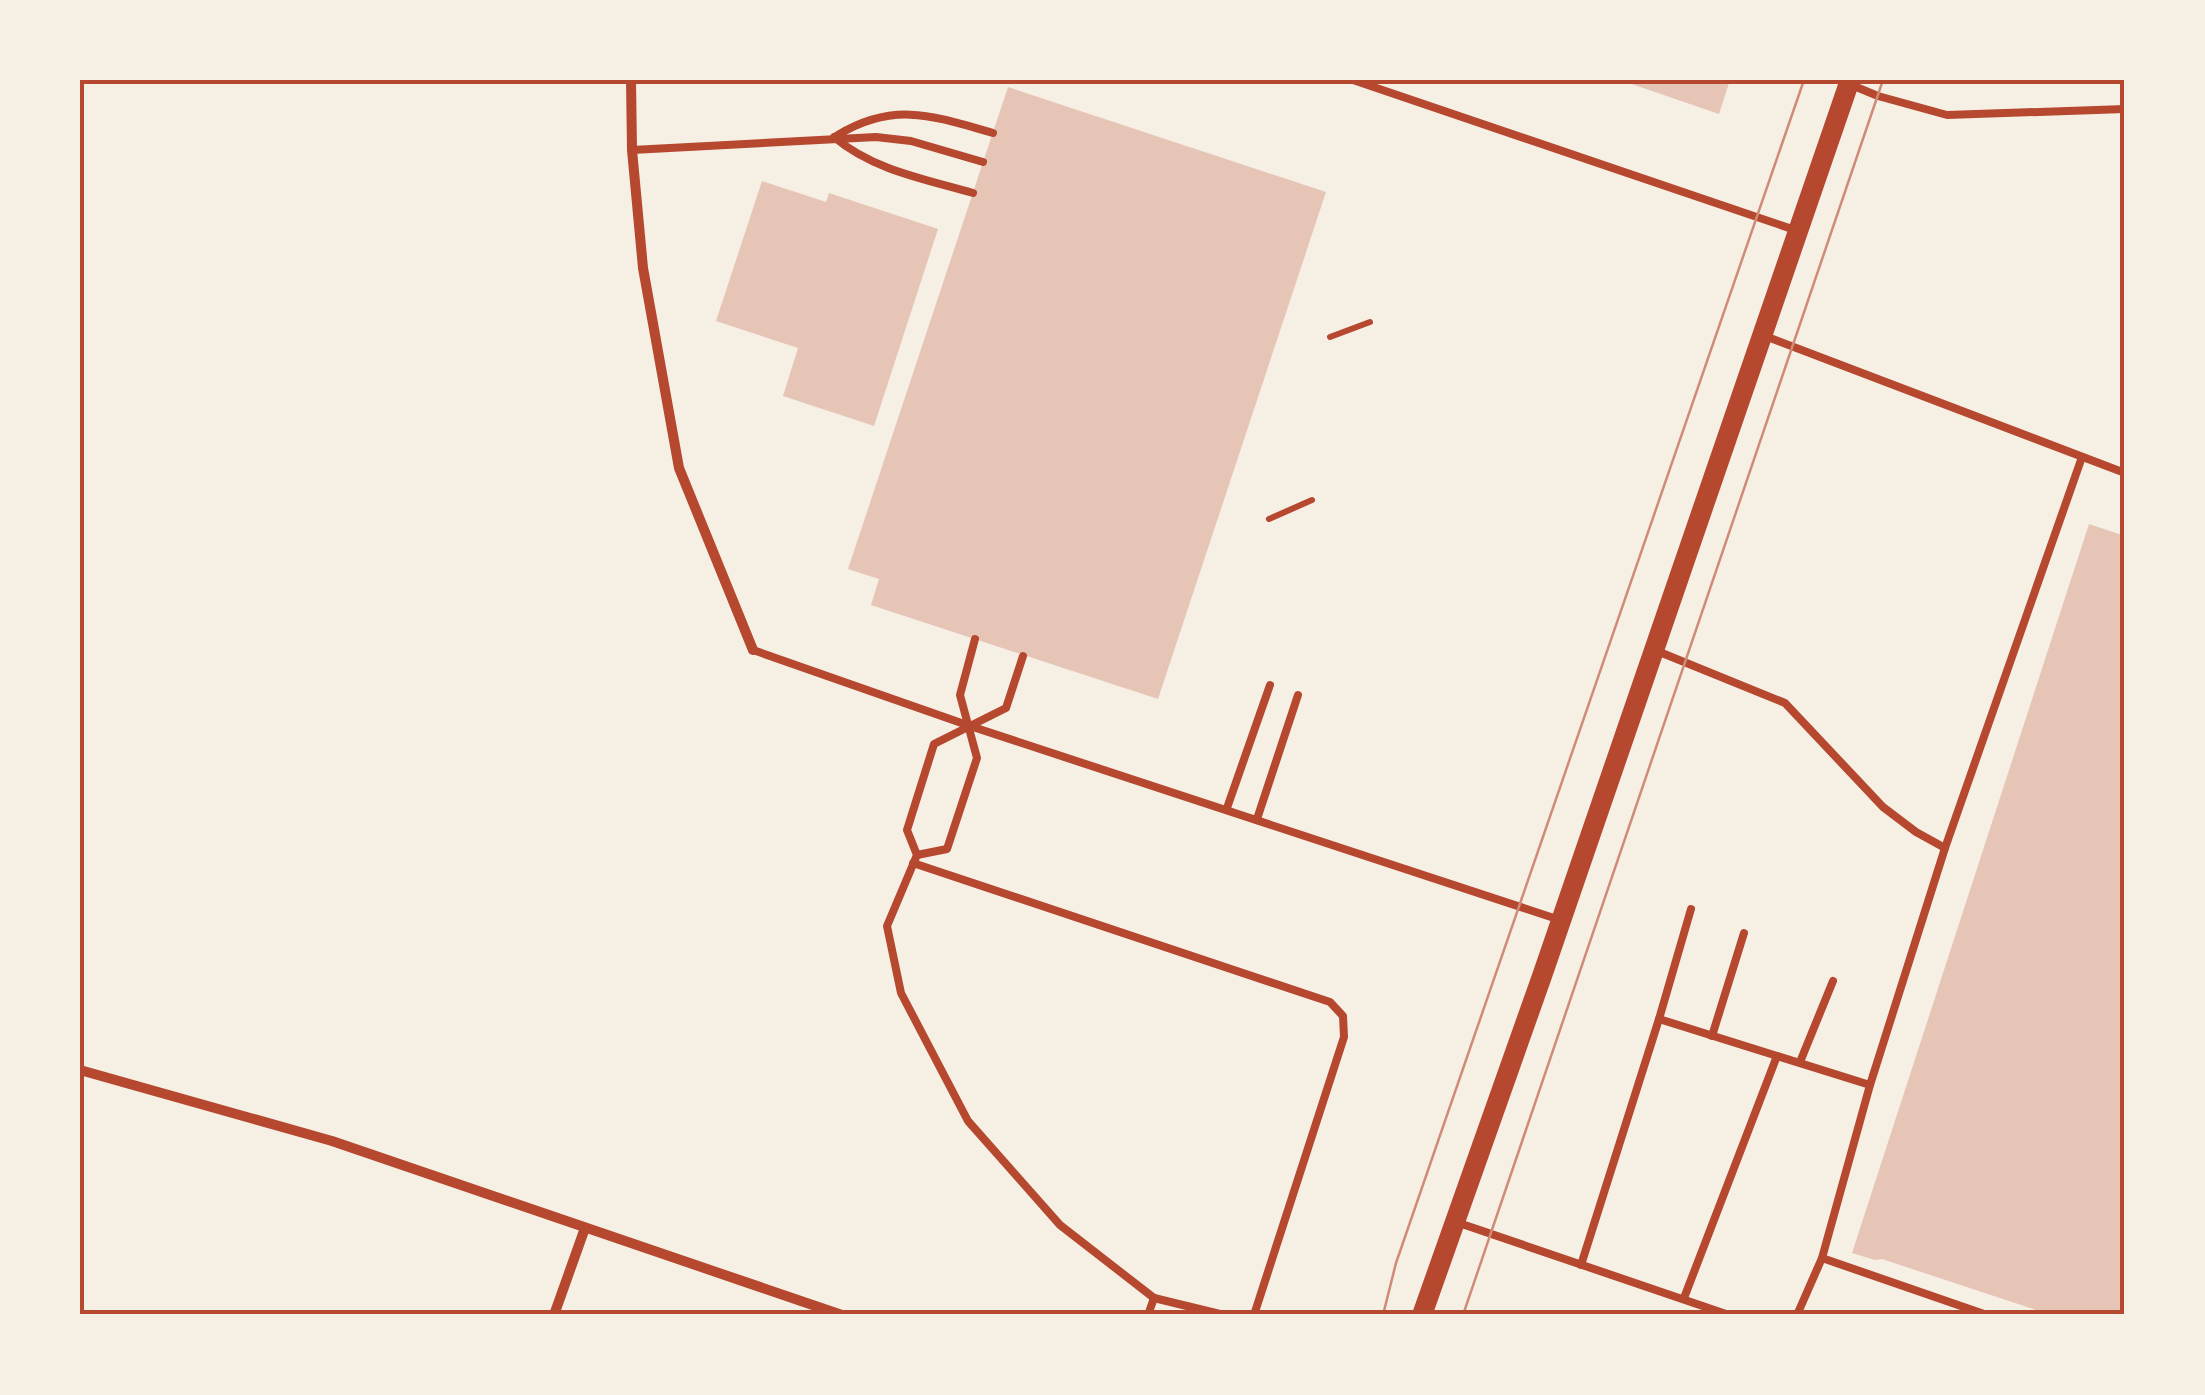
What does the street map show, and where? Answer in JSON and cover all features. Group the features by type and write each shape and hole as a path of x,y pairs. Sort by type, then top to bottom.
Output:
{"main road":[{"path":"1422,1315 1850,82"}],"street":[{"path":"631,80 632,150 643,268 679,468 754,650"},
{"path":"80,1070 332,1141 842,1315"},
{"path":"554,1315 585,1228"}],"lane":[{"path":"1353,80 1799,231"},
{"path":"1850,82 1878,96 1947,115 2125,109"},
{"path":"834,137 859,122 884,114 944,119 993,133"},
{"path":"834,137 876,165 973,193"},
{"path":"632,150 876,137 911,141 983,162"},
{"path":"1763,335 2125,473"},
{"path":"1797,1315 1822,1258 1870,1085 1945,848 2082,456"},
{"path":"915,859 947,849 977,758 960,695 975,639"},
{"path":"754,650 970,726 1561,921"},
{"path":"1655,650 1785,703 1883,806 1916,832 1945,848"},
{"path":"1023,656 1006,708 934,744 907,830 915,859 887,926 901,993 968,1120 1060,1225 1154,1298 1224,1315"},
{"path":"1227,808 1270,685"},
{"path":"1257,819 1298,695"},
{"path":"915,859 1330,1002 1343,1016 1344,1037 1254,1315"},
{"path":"1582,1265 1691,909"},
{"path":"1712,1036 1744,932"},
{"path":"1800,1062 1833,982"},
{"path":"1659,1019 1870,1085"},
{"path":"1684,1298 1777,1056"},
{"path":"1456,1222 1729,1315"},
{"path":"1822,1258 1986,1315"},
{"path":"1148,1315 1154,1298"}],"path":[{"path":"1330,337 1370,322"},
{"path":"1269,518 1312,500"}],"building":[{"path":"1620,80 1730,80 1719,114"},
{"path":"1008,87 1326,192 1158,699 871,605 879,579 848,569"},
{"path":"762,181 826,202 829,193 938,229 874,426 783,396 798,348 716,321"},
{"path":"2089,524 2125,536 2125,1315 2051,1315 1882,1259 1852,1253"}],"tram line":[{"path":"1383,1315 1396,1263 1804,80"},
{"path":"1463,1315 1883,80"}]}
